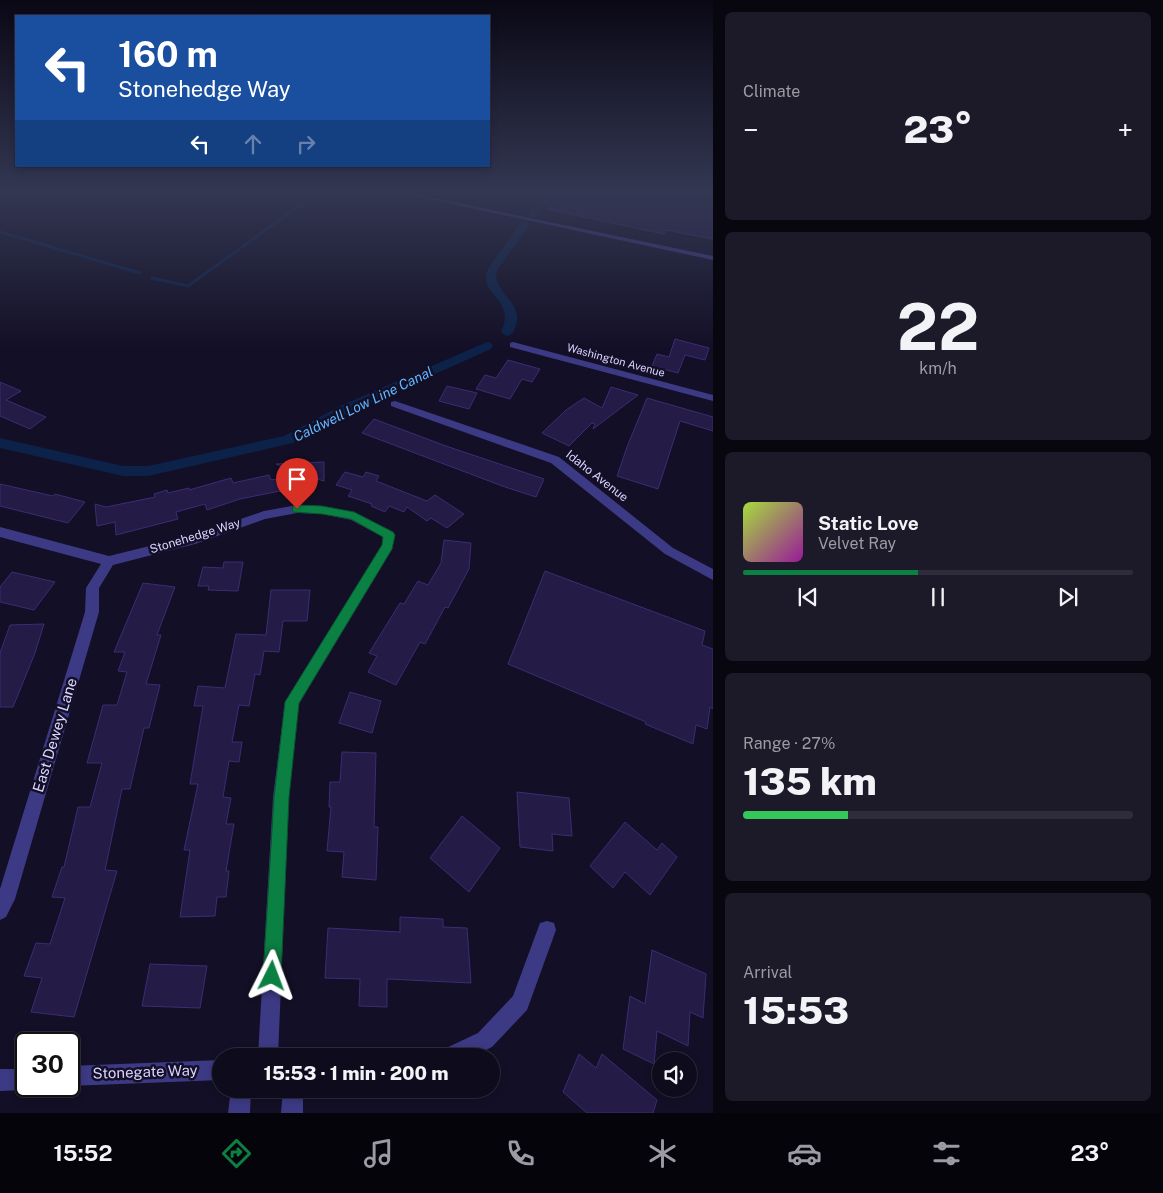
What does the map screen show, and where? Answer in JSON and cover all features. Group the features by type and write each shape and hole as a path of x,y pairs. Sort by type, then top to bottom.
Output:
{"street":[{"path":"652,245 713,258"},
{"name":"Washington Avenue","path":"513,345 713,398"},
{"name":"Idaho Avenue","path":"395,404 554,460 669,551 713,574"},
{"name":"Stonehedge Way","path":"0,532 109,560 195,539 264,515 297,509 322,510 354,516 389,535 388,546 292,702 281,797 268,1048"},
{"name":"East Dewey Lane","path":"0,911 6,899 92,612 93,588 109,560"},
{"path":"468,1048 485,1040 520,1003 547,930"},
{"name":"Stonegate Way","path":"80,1076 212,1070"},
{"path":"0,1080 15,1079"},
{"path":"239,1113 240,1098"},
{"path":"292,1113 293,1098"}],"building":[{"path":"675,339 709,348 705,360 685,355 678,373 652,366 657,354 669,357"},
{"path":"508,360 540,369 532,382 522,379 510,399 476,389 485,375 496,378"},
{"path":"0,382 21,391 6,400 46,417 30,429 0,416"},
{"path":"447,386 477,393 469,409 439,401"},
{"path":"611,387 638,395 593,429 595,424 592,423 569,446 542,433 566,410 584,398 602,408"},
{"path":"647,398 713,417 713,431 680,421 658,489 617,476"},
{"path":"374,419 544,479 536,497 505,487 362,433"},
{"path":"324,462 324,481 311,477 311,490 280,491 240,499 207,510 205,504 176,512 178,519 116,535 115,522 97,526 95,504 106,507 155,497 154,494 167,490 168,493 189,488 189,490 231,478 233,483 269,475 271,480 294,476 294,471 276,464"},
{"path":"345,472 363,477 366,472 379,476 376,481 427,501 435,495 464,514 447,528 431,518 427,521 407,507 404,512 389,506 385,512 371,506 372,504 348,496 352,490 336,485"},
{"path":"0,484 53,496 55,494 85,502 68,523 0,506"},
{"path":"444,540 471,543 469,569 448,608 445,607 425,644 420,642 396,685 368,672 377,656 369,653 400,603 404,604 418,581 428,585 441,563"},
{"path":"224,562 243,562 238,591 208,590 209,586 198,586 203,567 223,568"},
{"path":"545,571 705,631 702,645 713,649 713,709 710,707 707,729 696,725 693,744 645,724 646,722 508,664"},
{"path":"12,572 55,582 34,610 0,602 0,587"},
{"path":"143,583 175,587 157,635 161,635 146,684 160,685 149,728 144,728 130,789 122,789 105,870 117,871 74,1017 31,1012 42,978 24,976 36,943 50,944 65,898 52,897 62,867 64,867 78,807 90,807 102,763 87,763 103,705 117,705 127,672 118,671 125,652 114,652"},
{"path":"271,590 310,590 307,621 283,621 279,652 264,651 260,675 255,674 249,706 239,705 232,742 242,742 239,762 229,761 223,797 231,798 226,824 234,824 226,871 229,871 226,897 217,897 215,916 180,917 190,850 184,850 198,784 190,784 203,706 194,706 198,686 225,688 236,634 266,635"},
{"path":"44,624 35,653 13,707 0,707 0,653 10,625"},
{"path":"350,692 381,701 372,733 339,723"},
{"path":"342,752 376,753 374,827 378,827 376,880 342,877 344,852 327,851 331,807 329,807 330,782 340,782"},
{"path":"517,792 569,798 572,836 552,834 553,851 520,847"},
{"path":"462,816 500,848 469,892 430,858"},
{"path":"625,822 657,850 662,843 677,857 650,895 625,872 613,888 590,866"},
{"path":"400,917 443,919 443,927 467,928 471,983 387,979 387,1007 359,1006 360,979 325,978 328,928 400,932"},
{"path":"652,950 706,974 703,1018 690,1012 688,1046 657,1031 655,1052 652,1052 652,1063 623,1049 630,996 645,1004"},
{"path":"150,964 207,966 200,1008 142,1006"},
{"path":"579,1054 596,1068 602,1054 657,1100 653,1113 587,1113 563,1092"}],"waterway":[{"path":"44,245 140,273"},
{"path":"152,278 188,286 245,245"},
{"name":"Caldwell Low Line Canal","path":"507,332 512,315 505,300 491,283 490,277 493,269 510,245"},
{"name":"Caldwell Low Line Canal","path":"0,443 123,471 148,471 288,440 345,409 487,346"}],"route":[{"path":"272,976 281,797 292,702 313,665 388,546 389,535 354,516 322,510 297,509"}]}
